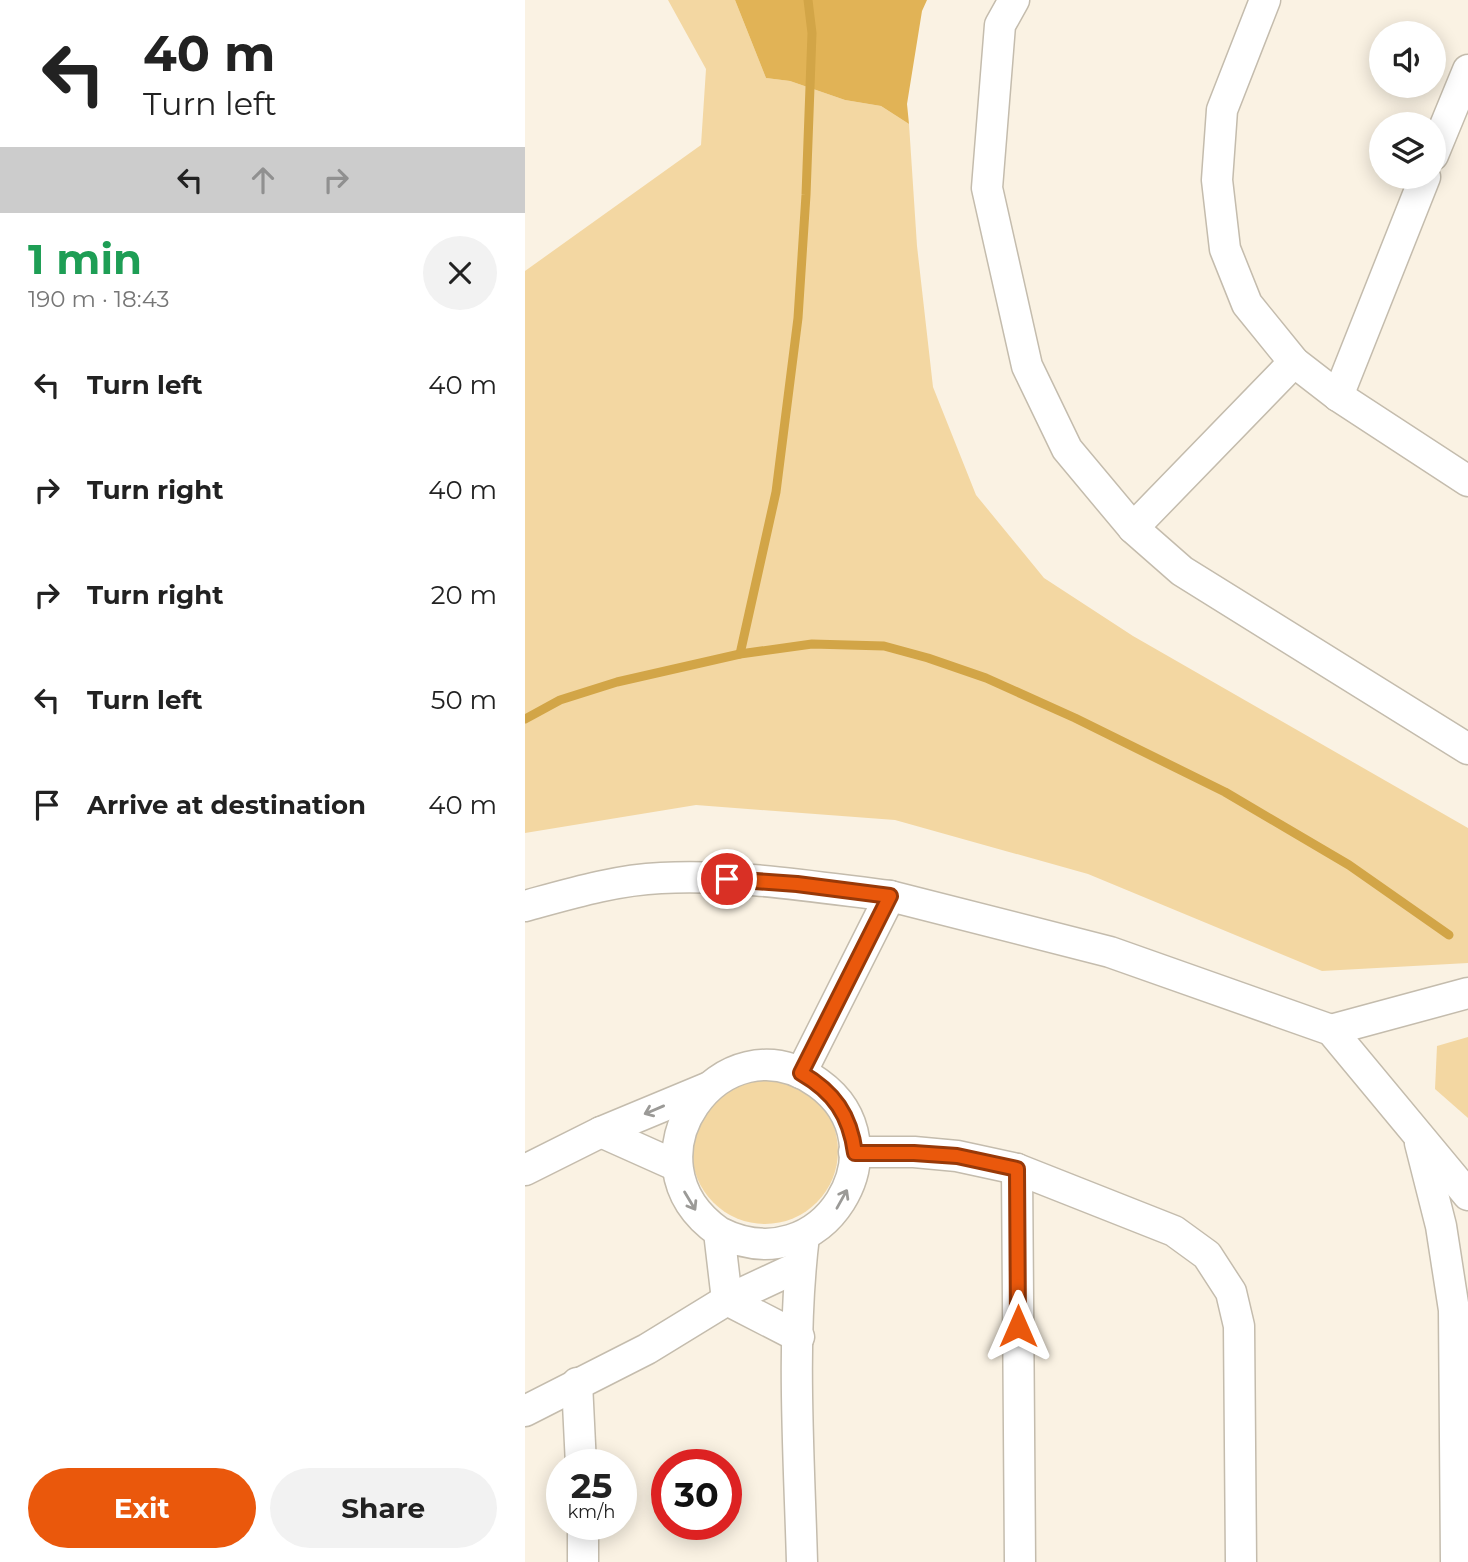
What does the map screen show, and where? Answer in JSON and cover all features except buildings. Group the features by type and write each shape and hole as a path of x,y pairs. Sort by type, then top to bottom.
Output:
{"street":[{"path":"1014,0 1000,25 986,188 1027,366 1067,449 1133,528 1182,571 1468,749"},
{"path":"1265,0 1221,110 1217,180 1225,249 1247,304 1294,362 1338,396 1468,481"},
{"path":"1446,123 1468,70"},
{"path":"1338,396 1420,189"},
{"path":"1133,528 1294,362"},
{"path":"525,906 601,886 660,877 751,880 890,896 1110,952 1331,1030 1468,1195"},
{"path":"801,1073 890,896"},
{"path":"1331,1030 1468,993"},
{"path":"762,1066 782,1067 801,1073 819,1083 834,1097 845,1114 855,1153 853,1173 846,1193 836,1210 821,1224 804,1236 785,1242 745,1242 719,1232 691,1204 679,1179 677,1144 682,1123 692,1106 708,1088 724,1076 762,1066"},
{"path":"525,1170 601,1132 708,1088"},
{"path":"601,1132 677,1166"},
{"path":"1418,1134 1461,1308 1456,1562"},
{"path":"855,1153 957,1156 1017,1169 1174,1231 1207,1255 1231,1292 1239,1326 1241,1562"},
{"path":"1017,1169 1020,1562"},
{"path":"719,1232 727,1300"},
{"path":"802,1562 798,1394 800,1266 804,1236"},
{"path":"525,1411 647,1349 727,1300 800,1266"},
{"path":"727,1300 799,1337"},
{"path":"577,1383 580,1449"},
{"path":"583,1540 583,1562"}],"shaded area":[{"path":"668,0 735,0 766,78 790,81 845,100 881,106 909,124 917,246 933,387 976,495 1044,578 1133,636 1468,828 1468,963 1322,971 1088,874 895,820 696,805 525,833 525,271 701,145 706,69"},
{"path":"735,0 927,0 922,11 907,104 909,124 881,106 845,100 790,81 766,78"},
{"path":"1468,1037 1468,1118 1435,1089 1437,1046"},
{"path":"765,1078 793,1084 816,1100 832,1123 838,1151 832,1179 816,1202 793,1218 765,1224 737,1218 714,1202 698,1179 692,1151 698,1123 714,1100 737,1084"}],"waterway":[{"path":"740,654 776,492 798,318 812,33 808,0"},
{"path":"525,719 560,700 617,682 740,654 812,644 884,646 986,678 1075,718 1225,792 1349,865 1449,935"}],"route":[{"path":"727,879 797,884 890,896 801,1073 819,1083 834,1097 845,1114 855,1153 957,1156 1017,1169 1018,1326"}]}
